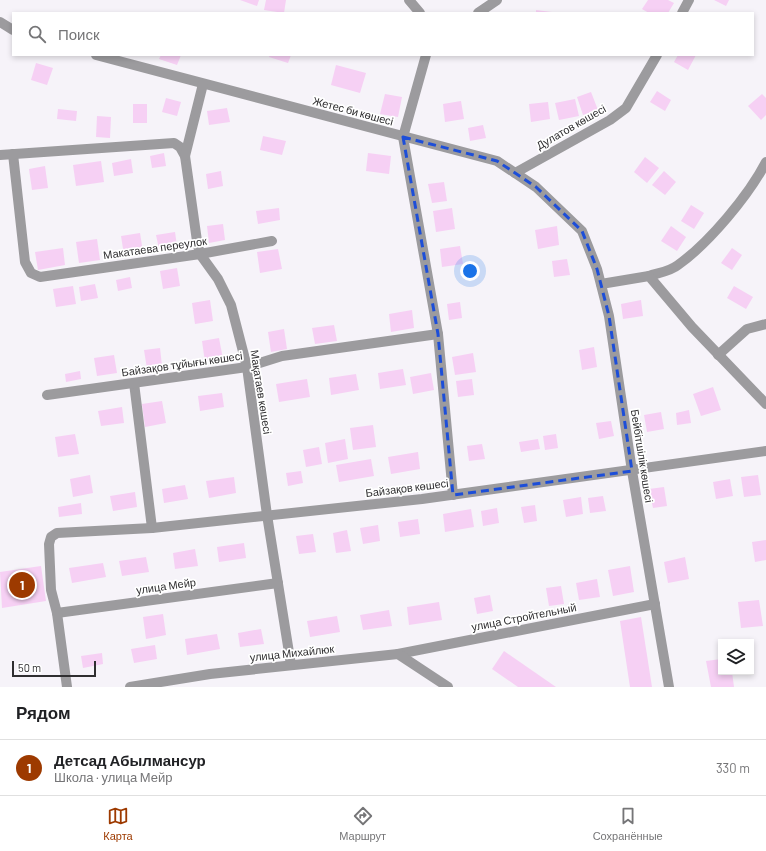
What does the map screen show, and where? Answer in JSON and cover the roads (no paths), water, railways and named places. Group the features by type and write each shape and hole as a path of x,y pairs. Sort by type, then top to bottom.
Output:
{"street":[{"path":"409,0 419,12"},
{"path":"479,12 497,0"},
{"path":"683,12 689,0"},
{"path":"0,22 12,29"},
{"name":"Жетес би көшесі","path":"100,56 497,161 536,187 582,231"},
{"path":"426,56 403,137 438,334 453,495"},
{"name":"Дулатов көшесі","path":"515,173 610,120 626,108 656,56"},
{"path":"185,156 203,84"},
{"path":"0,155 174,143 180,147 185,156"},
{"name":"Макатаева переулок","path":"14,154 25,262 31,273 40,277 200,254 272,241"},
{"name":"Мақатаев көшесі","path":"185,156 200,254 218,279 231,305 247,367 267,515 291,665"},
{"path":"601,284 649,276 677,266 702,244 731,212 766,162"},
{"name":"Бейбітшілік көшесі","path":"582,231 597,269 609,316 632,471 669,687"},
{"path":"649,276 692,327 766,404"},
{"path":"718,355 746,329 766,324"},
{"name":"Байзақов тұйығы көшесі","path":"47,395 247,367 282,356 438,334"},
{"path":"134,383 152,528"},
{"name":"Байзақов көшесі","path":"57,613 51,590 49,544 51,537 58,534 152,528 453,495 766,451"},
{"name":"улица Мейр","path":"57,613 278,583"},
{"name":"улица Стройтельный","path":"398,654 655,604"},
{"path":"57,613 67,687"},
{"path":"398,654 448,687"},
{"name":"улица Михайлюк","path":"130,687 210,674 398,654"}],"place":[{"name":"Детсад Абылмансур","path":"22,585"}]}
